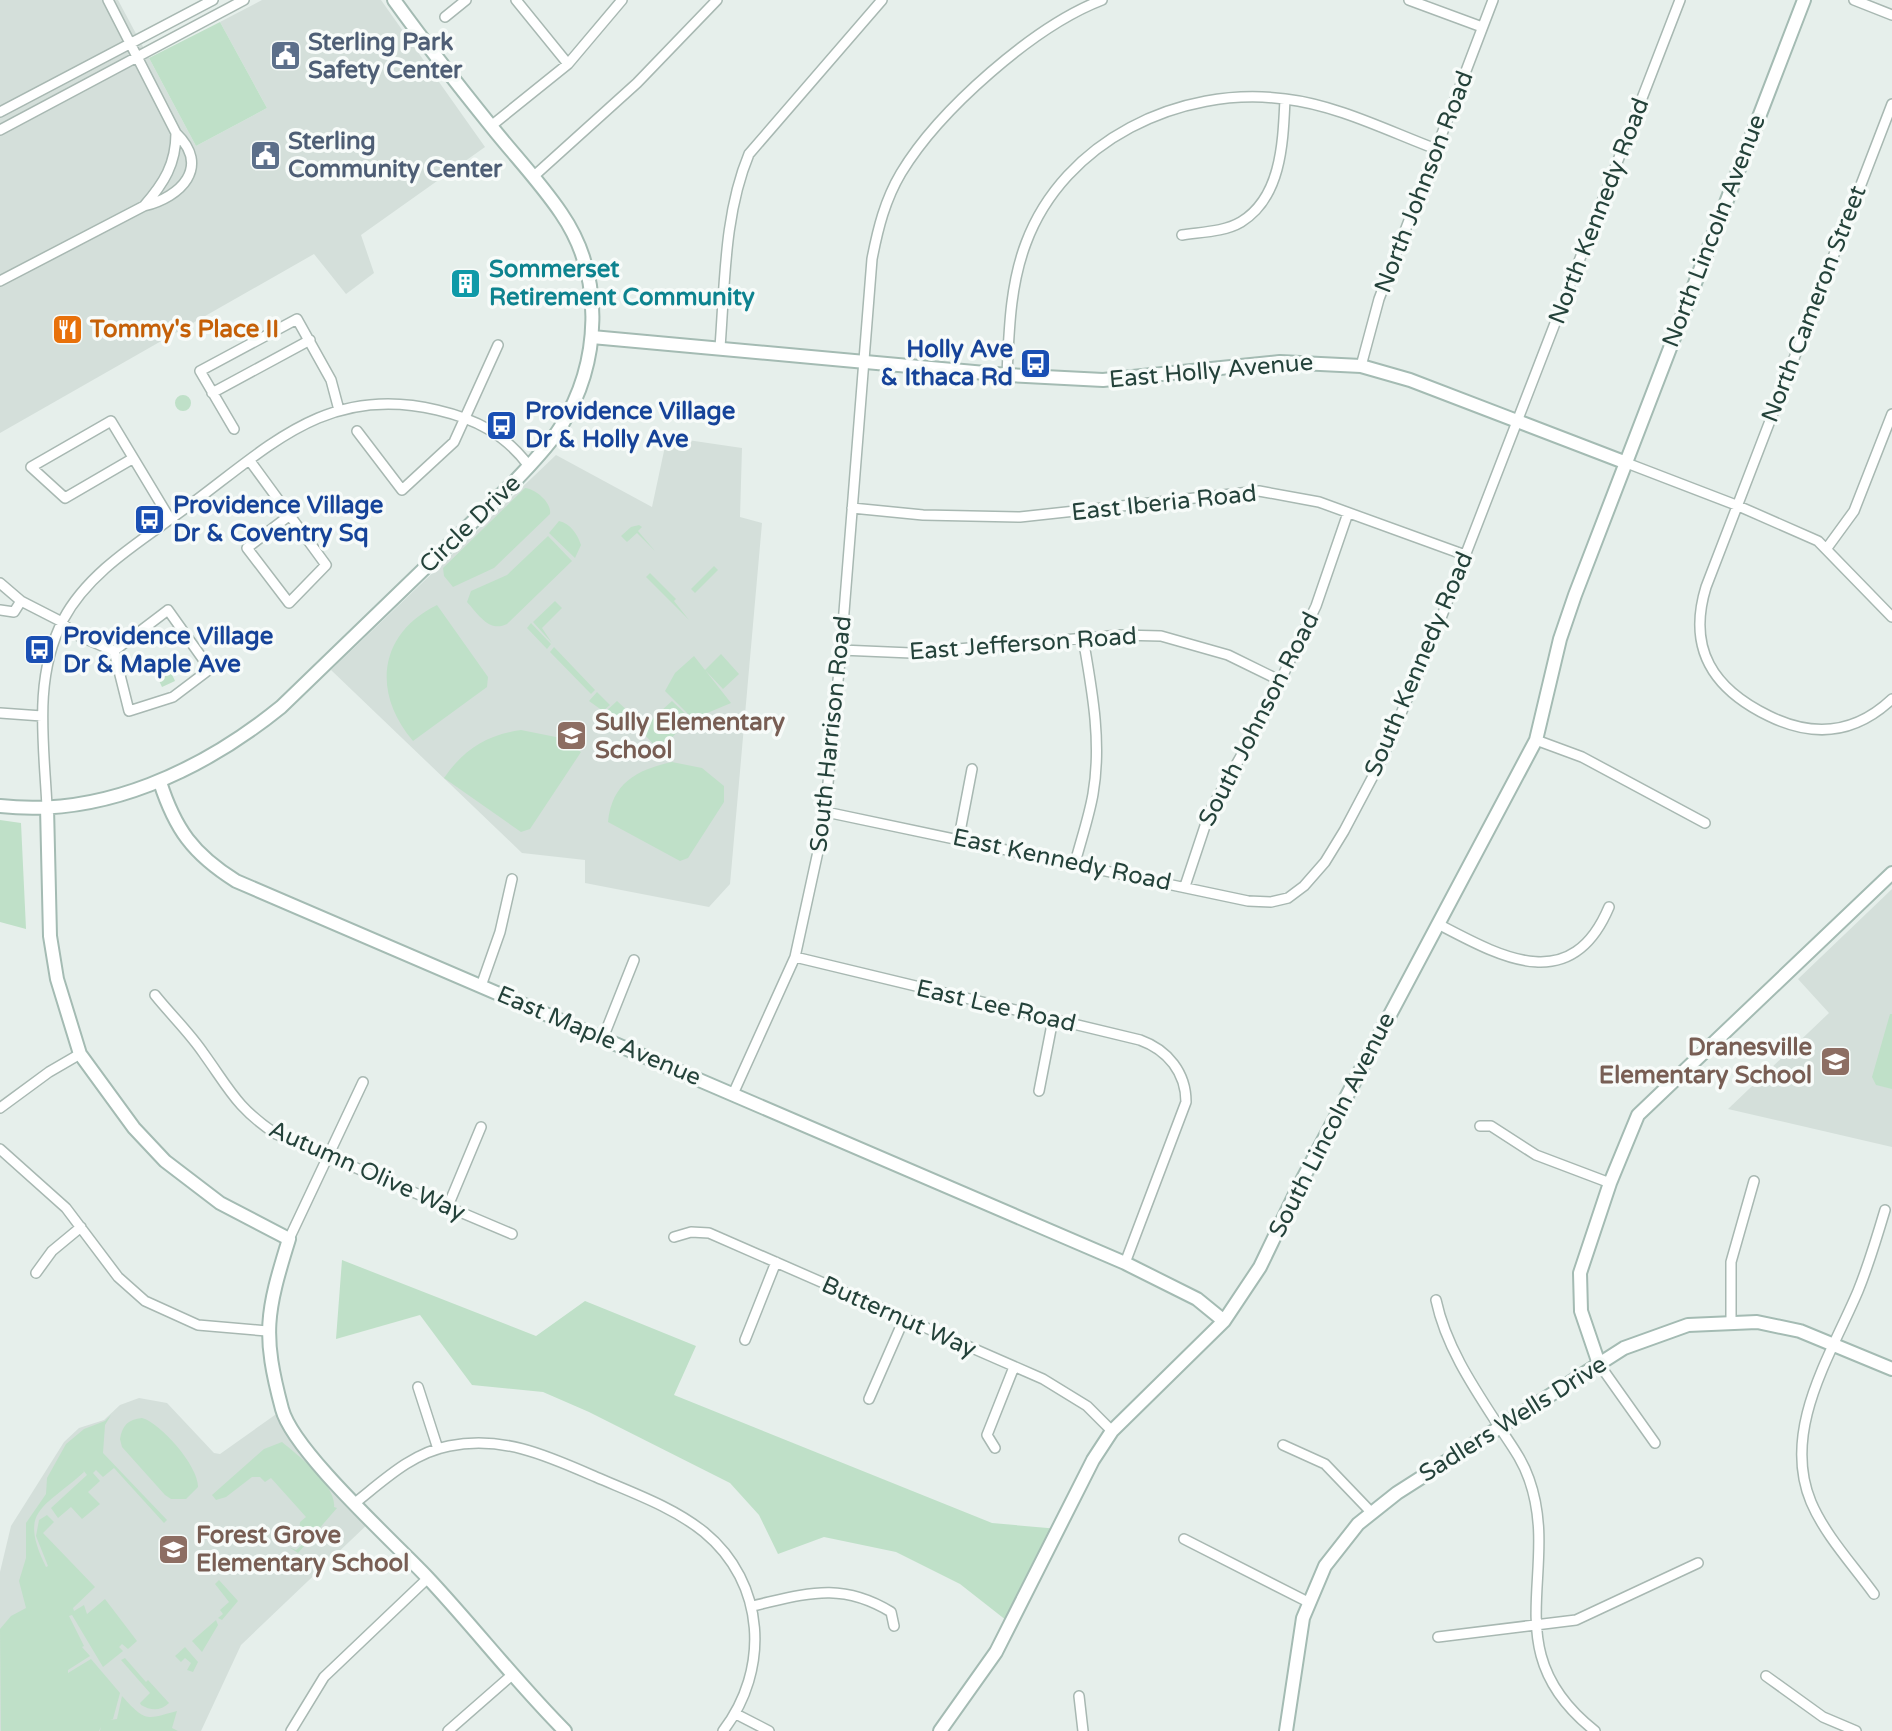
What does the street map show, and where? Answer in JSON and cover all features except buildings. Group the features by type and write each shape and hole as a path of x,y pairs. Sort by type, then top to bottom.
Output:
{"street":[{"path":"0,281 144,206 175,194 188,176 191,160 189,150 176,133 108,0"},
{"path":"0,113 214,0"},
{"path":"0,130 138,59 244,0"},
{"path":"394,0 534,176 637,83 717,0"},
{"path":"444,17 466,0"},
{"path":"516,0 568,64"},
{"path":"491,125 568,64 622,0"},
{"path":"720,347 730,222 737,181 748,154 882,0"},
{"name":"South Harrison Road","path":"733,1094 795,957 816,872 826,812 841,650 872,259 881,213 901,172 976,85 1034,38 1079,9 1102,0"},
{"path":"1409,0 1482,27"},
{"name":"North Johnson Road","path":"1361,366 1379,299 1493,0"},
{"name":"North Kennedy Road","path":"1518,421 1681,0"},
{"name":"North Lincoln Avenue","path":"1624,462 1804,0"},
{"path":"1854,0 1892,15"},
{"path":"1007,375 1014,288 1025,246 1048,201 1079,165 1119,134 1173,109 1227,97 1285,99 1319,106 1436,149"},
{"path":"1182,235 1228,228 1241,222 1263,200 1278,167 1285,99"},
{"name":"North Cameron Street","path":"1892,104 1737,505 1701,607 1701,643 1716,677 1728,690 1762,713 1813,731 1829,732 1852,726 1872,716 1892,699"},
{"path":"144,206 165,180 172,166 176,133"},
{"name":"Circle Drive","path":"160,782 212,756 281,707 529,466 550,443 570,412 583,379 592,337 593,309 586,269 562,215 534,176"},
{"path":"234,429 200,371 297,319 331,380 339,410"},
{"name":"East Holly Avenue","path":"592,337 1007,375 1103,380 1280,362 1326,362 1361,366 1410,380 1804,533 1827,548 1892,617"},
{"path":"212,393 310,340"},
{"path":"357,431 402,490 454,442 498,345"},
{"path":"289,1239 220,1203 165,1161 134,1128 80,1054 58,979 50,936 42,716 47,663 70,607 119,557 286,433 339,410 364,403 398,402 466,417 509,442 529,466"},
{"path":"1827,548 1854,511 1892,414"},
{"path":"132,459 65,498 32,467 111,421 170,519"},
{"name":"South Kennedy Road","path":"1296,892 1325,862 1380,763 1518,421"},
{"path":"250,461 326,565 289,603 247,548 289,515"},
{"name":"South Lincoln Avenue","path":"940,1731 996,1652 1093,1460 1112,1431 1224,1321 1260,1267 1299,1186 1536,740 1560,639 1624,462"},
{"name":"East Iberia Road","path":"852,508 923,515 1020,517 1259,491 1319,502 1465,555"},
{"name":"South Johnson Road","path":"1185,886 1210,811 1281,681 1316,606 1348,513"},
{"path":"0,583 21,601 62,622 72,633 114,652"},
{"path":"0,610 14,612 21,601"},
{"path":"168,610 210,669 173,697 129,711 114,652 168,610"},
{"name":"East Jefferson Road","path":"841,650 911,653 1083,638 1161,636 1228,655 1281,681"},
{"path":"1075,863 1093,796 1096,764 1094,708 1083,638"},
{"path":"0,713 42,716"},
{"path":"1536,740 1582,757 1705,823"},
{"path":"959,837 972,769"},
{"path":"0,806 47,807 113,796 160,782"},
{"name":"East Maple Avenue","path":"160,782 184,837 213,867 236,881 1125,1263 1197,1299 1224,1321"},
{"name":"East Kennedy Road","path":"826,812 959,837 1248,901 1271,902 1296,892"},
{"path":"1655,1443 1599,1364 1585,1328 1579,1290 1584,1255 1631,1128 1648,1103 1892,873"},
{"path":"481,986 500,932 512,879"},
{"path":"1438,924 1503,957 1545,963 1561,959 1584,945 1595,935 1609,907"},
{"name":"East Lee Road","path":"795,957 1148,1043 1167,1056 1183,1078 1186,1102 1183,1116 1125,1263"},
{"path":"603,1038 634,960"},
{"name":"Autumn Olive Way","path":"155,995 204,1054 242,1108 276,1134 512,1234"},
{"path":"1039,1091 1053,1019"},
{"path":"0,1108 49,1072 80,1054"},
{"path":"363,1082 289,1239 272,1297 267,1331 272,1368 289,1426 355,1503 428,1578 512,1675 565,1731"},
{"path":"1480,1126 1491,1126 1536,1155 1610,1184"},
{"path":"448,1206 481,1127"},
{"path":"0,1149 54,1197 129,1289 160,1310 219,1329 267,1331"},
{"path":"1731,1321 1731,1262 1754,1181"},
{"path":"1874,1594 1820,1519 1804,1479 1802,1442 1805,1422 1872,1254 1885,1210"},
{"path":"36,1273 52,1251 81,1227"},
{"name":"Butternut Way","path":"674,1237 691,1232 709,1233 1043,1379 1087,1406 1112,1431"},
{"path":"745,1340 776,1262"},
{"path":"1436,1300 1451,1347 1524,1464 1535,1498 1538,1534 1535,1625 1541,1654 1552,1681 1573,1711 1595,1731"},
{"path":"869,1399 904,1319"},
{"name":"Sadlers Wells Drive","path":"1286,1731 1297,1640 1308,1602 1339,1547 1371,1512 1624,1348 1666,1331 1706,1322 1731,1321 1778,1325 1834,1344 1892,1369"},
{"path":"995,1448 987,1435 1014,1367"},
{"path":"418,1387 438,1449"},
{"path":"355,1503 403,1465 438,1449 477,1443 527,1448 653,1501 685,1519 714,1542 736,1570 752,1606 755,1654 751,1681 736,1714 723,1731"},
{"path":"1283,1445 1325,1464 1371,1512"},
{"path":"1184,1539 1308,1602"},
{"path":"1438,1637 1593,1615 1698,1563"},
{"path":"291,1731 324,1677 428,1578"},
{"path":"752,1606 833,1592 867,1597 891,1612 894,1626"},
{"path":"448,1731 512,1675"},
{"path":"1766,1676 1823,1717 1856,1731"},
{"path":"1079,1696 1083,1731"},
{"path":"736,1714 769,1731"}],"shaded area":[{"path":"0,0 118,0 196,146 267,108 220,22 262,0 381,0 485,147 361,235 374,273 346,294 314,254 0,433"},
{"name":"Sully Elementary School","path":"667,437 742,448 740,517 762,523 730,884 709,907 585,883 585,860 522,853 331,670 556,455 652,507"},
{"name":"Dranesville Elementary School","path":"1892,889 1892,1147 1728,1109 1829,1013 1798,979"},
{"name":"Forest Grove Elementary School","path":"139,1398 167,1403 214,1453 220,1454 282,1410 289,1426 371,1521 241,1645 201,1731 0,1731 0,1572 11,1526 64,1442 79,1428 104,1420 120,1405"}],"green space":[{"path":"220,22 267,108 196,146 149,58"},
{"path":"180,395 186,395 191,403 189,409 180,411 175,406 175,400"},
{"path":"525,488 542,497 550,514 494,568 453,587 444,576 443,568"},
{"path":"559,521 570,527 580,541 575,558 549,533"},
{"path":"631,527 642,527 638,531 655,551 637,533 627,542 621,536"},
{"path":"548,536 572,561 507,624 495,626 484,621 467,602 471,591 507,575"},
{"path":"714,566 718,570 695,593 691,589"},
{"path":"650,573 676,599 674,601 689,620 646,577"},
{"path":"555,601 562,608 542,628 552,643 533,622"},
{"path":"437,605 488,677 487,687 413,741 391,704 387,685 388,666 393,648 403,632 417,617"},
{"path":"531,623 551,644 547,649 527,628"},
{"path":"554,647 595,690 591,694 550,652"},
{"path":"721,654 739,674 723,689 705,670"},
{"path":"694,656 731,703 693,719 665,691 675,673"},
{"path":"164,658 175,681 162,687 151,664"},
{"path":"597,692 610,705 603,711 589,701"},
{"path":"617,701 630,713 616,727 604,713"},
{"path":"672,701 691,719 659,750 640,730"},
{"path":"521,730 561,738 581,752 530,829 521,832 444,778 468,751 477,745"},
{"path":"672,762 702,768 724,786 724,802 688,858 680,861 608,822 615,797 628,780 647,769"},
{"path":"0,820 21,823 26,929 0,922"},
{"path":"1890,1014 1892,1089 1876,1085 1872,1077"},
{"path":"342,1260 536,1336 585,1301 696,1346 674,1395 992,1523 1059,1529 1011,1624 960,1584 896,1552 824,1537 778,1554 759,1515 730,1483 589,1412 543,1392 472,1385 420,1315 336,1339"},
{"path":"111,1415 105,1425 103,1453 167,1520 164,1523 114,1468 103,1477 96,1470 93,1473 100,1481 88,1492 100,1504 82,1519 71,1507 58,1518 51,1508 87,1475 83,1470 84,1472 39,1512 34,1533 46,1567 48,1566 36,1536 39,1520 47,1515 54,1522 43,1533 95,1587 73,1608 74,1611 84,1605 87,1614 105,1599 137,1641 128,1649 122,1644 119,1647 123,1651 103,1667 72,1615 69,1616 84,1646 82,1647 90,1656 68,1670 68,1673 91,1659 120,1693 113,1719 110,1720 117,1719 122,1696 136,1711 147,1717 177,1711 172,1728 178,1731 100,1731 101,1727 99,1731 1,1731 0,1629 11,1616 26,1608 19,1581 26,1558 26,1523 46,1494 47,1478 66,1444 84,1429 105,1421"},
{"path":"142,1418 168,1437 192,1468 198,1487 186,1499 171,1499 165,1495 122,1447 120,1439 124,1427 133,1420"},
{"path":"282,1442 322,1480 333,1498 334,1507 337,1508 298,1553 289,1547 296,1550 303,1544 299,1537 300,1522 306,1517 271,1478 265,1482 260,1477 252,1477 226,1497 216,1500 212,1495 264,1449"},
{"path":"219,1580 238,1601 222,1620 218,1618 223,1614 220,1610 229,1602 215,1584"},
{"path":"216,1620 218,1625 202,1652 192,1641"},
{"path":"185,1647 198,1662 193,1672 187,1670 191,1663 185,1658 181,1662 175,1656"},
{"path":"125,1658 169,1703 156,1709 141,1705 150,1693 121,1660"}],"place":[{"name":"Sterling Park Safety Center","path":"285,56"},
{"name":"Sterling Community Center","path":"265,155"},
{"name":"Sommerset Retirement Community","path":"466,283"},
{"name":"Tommy's Place II","path":"67,329"},
{"name":"Holly Ave & Ithaca Rd","path":"1036,363"},
{"name":"Providence Village Dr & Holly Ave","path":"502,425"},
{"name":"Providence Village Dr & Coventry Sq","path":"150,519"},
{"name":"Providence Village Dr & Maple Ave","path":"40,650"},
{"name":"Sully Elementary School","path":"572,736"},
{"name":"Dranesville Elementary School","path":"1835,1061"},
{"name":"Forest Grove Elementary School","path":"173,1549"}]}
